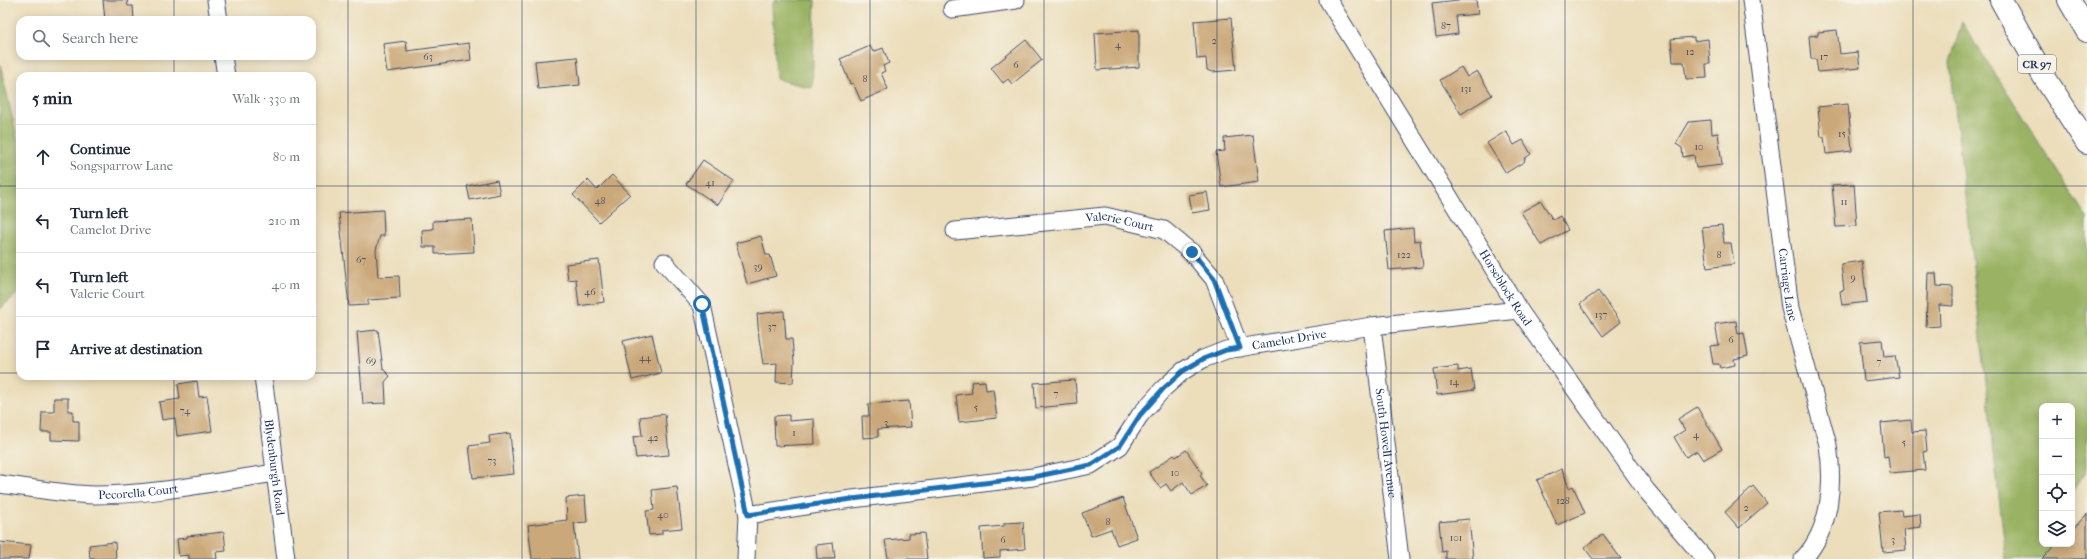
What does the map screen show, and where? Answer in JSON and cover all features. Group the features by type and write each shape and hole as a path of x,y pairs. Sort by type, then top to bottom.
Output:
{"highway":[{"name":"CR 97","path":"2001,0 2043,76 2087,143"},
{"path":"2069,0 2087,31"}],"street":[{"path":"216,0 218,16"},
{"path":"952,9 1016,0"},
{"name":"Horseblock Road","path":"1328,0 1519,310 1646,490 1705,559"},
{"name":"Carriage Lane","path":"1751,0 1790,308 1830,461 1831,486 1825,522 1812,550 1803,559"},
{"path":"224,60 225,72"},
{"name":"Valerie Court","path":"955,232 1105,216 1164,230 1192,252 1214,279 1240,348"},
{"path":"664,262 702,304 748,515 746,559"},
{"name":"Camelot Drive","path":"748,515 844,500 1033,477 1091,465 1120,446 1140,415 1163,389 1183,371 1203,359 1226,350 1372,326 1519,310"},
{"name":"South Howell Avenue","path":"1372,326 1400,559"},
{"name":"Blydenburgh Road","path":"263,380 286,559"},
{"name":"Pecorella Court","path":"0,484 66,493 140,493 275,473"}],"green space":[{"path":"775,0 815,0 812,88 776,79 772,6"},
{"path":"1962,22 2087,218 2087,470 2075,487 2075,403 2039,403 2039,547 2055,547 2057,559 2006,559 1950,63"},
{"path":"0,64 16,133 16,295 0,309"}],"building":[{"path":"103,0 127,0 128,6 133,6 134,16 105,16"},
{"path":"1458,0 1476,0 1478,14 1456,16 1458,34 1436,37 1432,3"},
{"path":"1231,18 1236,70 1212,72 1207,70 1206,58 1197,59 1194,21"},
{"path":"1139,30 1139,67 1097,70 1095,33"},
{"path":"1837,30 1840,54 1858,52 1860,68 1818,72 1816,59 1811,59 1809,36 1818,35 1818,32"},
{"path":"1694,37 1694,41 1708,39 1710,64 1706,64 1707,78 1686,79 1684,62 1673,62 1671,39"},
{"path":"1026,40 1042,60 1012,84 1008,79 1003,83 991,68"},
{"path":"406,41 407,51 469,43 471,60 387,72 383,44"},
{"path":"870,46 873,52 883,48 889,63 883,66 885,71 881,73 888,89 861,101 853,83 850,84 840,59"},
{"path":"577,57 580,85 538,89 535,61"},
{"path":"1461,67 1467,77 1477,71 1492,95 1461,114 1440,80"},
{"path":"1848,104 1852,151 1826,154 1824,137 1821,137 1818,107"},
{"path":"1711,120 1712,134 1718,133 1722,165 1696,168 1694,155 1683,157 1682,148 1676,144 1689,122"},
{"path":"1506,131 1514,145 1523,140 1531,154 1524,159 1525,161 1506,173 1487,143"},
{"path":"1253,135 1259,182 1221,187 1216,152 1225,151 1224,138"},
{"path":"703,160 734,181 718,205 686,184"},
{"path":"612,175 630,194 599,222 573,195 588,180 597,190"},
{"path":"497,180 500,194 470,200 467,186"},
{"path":"1854,184 1857,226 1836,227 1832,185"},
{"path":"1207,192 1210,210 1192,213 1189,195"},
{"path":"1541,201 1553,220 1560,216 1568,230 1541,245 1521,212"},
{"path":"383,210 384,236 380,236 376,250 378,277 399,276 400,298 368,300 368,305 349,306 339,213"},
{"path":"472,219 474,252 435,254 435,247 423,247 422,230 433,229 433,221"},
{"path":"1722,225 1724,243 1731,243 1734,264 1707,268 1702,227"},
{"path":"1413,228 1414,241 1420,240 1423,267 1389,270 1385,231"},
{"path":"761,236 766,255 770,255 776,276 747,284 736,243"},
{"path":"599,260 604,302 579,306 576,279 568,280 566,264"},
{"path":"1862,261 1867,302 1842,305 1840,291 1844,290 1841,264"},
{"path":"1928,273 1936,273 1937,286 1953,287 1953,306 1939,305 1940,326 1926,327"},
{"path":"1598,291 1621,322 1603,336 1580,304"},
{"path":"784,311 786,339 792,339 794,362 793,383 776,382 777,363 763,364 759,338 757,314"},
{"path":"1736,321 1738,334 1744,333 1748,356 1734,359 1735,365 1720,368 1719,364 1713,364 1710,346 1719,345 1715,324"},
{"path":"378,330 383,369 390,376 385,382 386,403 363,404 357,332"},
{"path":"652,334 661,373 632,380 623,341"},
{"path":"1882,340 1884,357 1895,356 1899,377 1864,381 1860,342"},
{"path":"1458,366 1458,371 1471,369 1474,390 1437,395 1434,369"},
{"path":"1075,380 1077,404 1036,408 1034,383"},
{"path":"197,381 199,397 207,396 212,431 177,436 175,418 162,420 159,402 180,399 178,384"},
{"path":"985,381 986,390 993,389 997,418 959,422 956,395 972,393 971,382"},
{"path":"54,398 68,398 68,411 73,411 73,421 79,421 79,441 51,440 51,432 41,432 42,412 54,412"},
{"path":"909,401 911,427 878,429 878,437 863,438 862,416 869,416 868,404"},
{"path":"1697,407 1722,449 1703,460 1697,451 1686,457 1674,437 1685,430 1678,419"},
{"path":"665,414 669,455 636,458 633,437 642,436 640,417"},
{"path":"789,415 789,421 814,419 815,444 775,446 774,416"},
{"path":"1911,420 1912,432 1925,431 1927,451 1923,452 1925,470 1890,473 1888,456 1884,457 1881,423"},
{"path":"510,433 514,474 473,478 469,446 490,443 489,436"},
{"path":"1186,450 1202,473 1200,475 1207,486 1192,495 1183,482 1171,491 1166,484 1160,488 1149,472 1174,455 1176,457"},
{"path":"1562,469 1569,488 1573,486 1585,513 1557,525 1537,480"},
{"path":"1753,486 1767,503 1739,528 1725,512"},
{"path":"677,487 682,528 662,530 662,534 649,535 646,511 654,510 652,490"},
{"path":"585,496 587,522 574,523 578,559 532,559 528,525 567,520 566,498"},
{"path":"1123,498 1137,538 1117,545 1111,529 1091,536 1082,513"},
{"path":"1901,510 1902,516 1920,514 1921,527 1904,529 1906,550 1883,552 1879,512"},
{"path":"2087,514 2087,559 2042,559 2053,547 2075,547 2075,527"},
{"path":"1469,519 1473,559 1446,559 1446,551 1442,552 1439,522"},
{"path":"1023,522 1025,549 1000,551 1000,557 983,558 981,528 1004,526 1004,523"},
{"path":"224,532 226,551 216,552 217,559 189,559 189,555 179,556 177,539 187,538 187,536"},
{"path":"924,533 927,559 888,559 885,540 909,538 909,534"},
{"path":"1603,534 1621,559 1593,559 1584,547"},
{"path":"0,542 31,545 29,559 0,559"},
{"path":"115,542 116,559 90,559 89,545"},
{"path":"833,543 835,559 817,559 816,545"}],"route":[{"path":"702,304 748,515 844,500 1033,477 1091,465 1120,446 1140,415 1163,389 1183,371 1203,359 1226,350 1240,348 1214,279 1192,252"}]}
